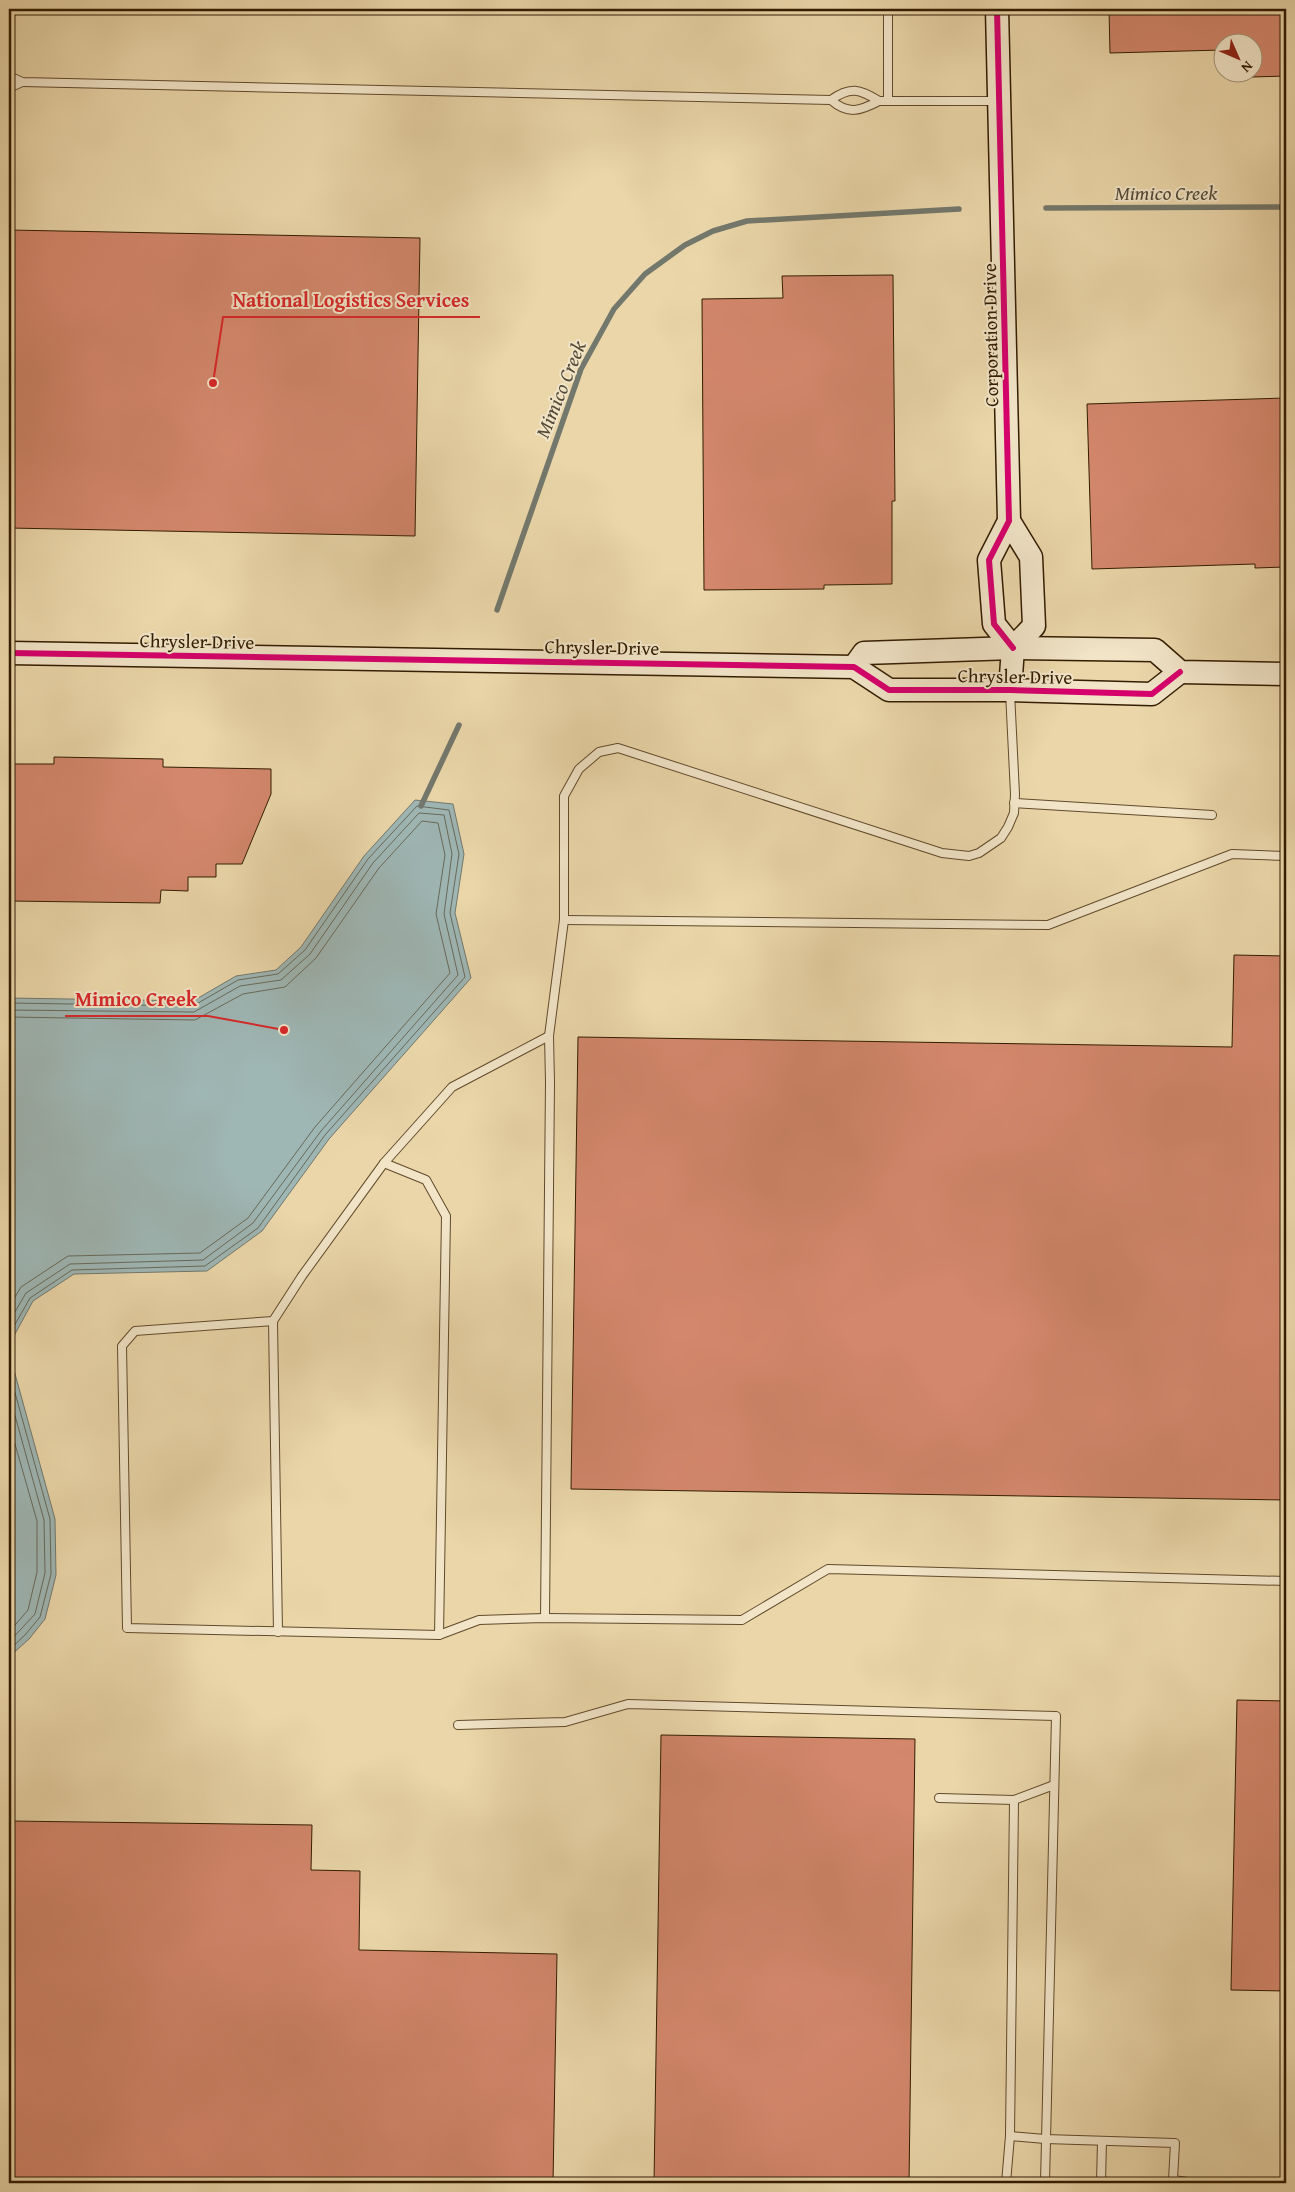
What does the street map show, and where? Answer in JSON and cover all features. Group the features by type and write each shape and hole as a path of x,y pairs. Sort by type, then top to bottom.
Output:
{"street":[{"name":"Corporation Drive","path":"997,9 1009,521 989,560 994,624 1013,648"},
{"path":"1009,521 1031,557 1034,626 1013,648 1010,690"},
{"name":"Chrysler Drive","path":"9,653 854,667 889,690 1010,690 1152,694 1180,672 1155,650 1013,648 864,653 854,667"},
{"path":"1180,672 1286,674"}],"lane":[{"path":"888,14 888,100"},
{"path":"9,76 22,82 831,100 843,109 863,109 879,101 888,100 999,101"},
{"path":"9,88 22,82"},
{"path":"831,100 844,91 863,91 879,101"},
{"path":"545,1618 549,1036 564,920 564,796 580,769 599,752 618,748 956,856 969,856 979,853 1001,838 1014,813 1010,690"},
{"path":"1014,803 1212,814"},
{"path":"564,920 1048,925 1232,854 1286,856"},
{"path":"278,1632 273,1321 302,1276 384,1163 452,1087 549,1036"},
{"path":"384,1163 426,1180 446,1216 439,1635"},
{"path":"273,1321 136,1331 122,1346 126,1628 439,1635 479,1620 545,1618 742,1620 828,1570 1286,1581"},
{"path":"458,1725 565,1722 628,1704 1056,1716 1045,2183"},
{"path":"939,1798 1014,1800 1054,1786"},
{"path":"1006,2183 1010,2136 1014,1800"},
{"path":"1010,2136 1045,2139 1174,2143 1173,2180 1195,2183"},
{"path":"1101,2183 1102,2141"}],"water":[{"path":"415,800 453,804 464,854 455,913 471,978 329,1139 262,1231 207,1271 74,1274 33,1301 9,1345 9,998 193,1001 236,976 276,970 301,947 364,856"},
{"path":"9,1352 55,1519 56,1575 45,1619 29,1639 9,1657"}],"building":[{"path":"1109,9 1286,9 1286,76 1262,77 1262,32 1212,32 1212,50 1110,53"},
{"path":"9,230 420,238 415,536 9,528"},
{"path":"893,275 895,501 892,501 892,584 824,585 824,589 704,590 702,299 783,298 782,276"},
{"path":"1286,398 1286,567 1255,568 1255,564 1092,569 1087,404"},
{"path":"54,757 163,759 163,767 271,769 271,794 242,864 216,864 216,877 188,877 188,891 161,890 160,903 9,901 9,764 54,764"},
{"path":"1234,955 1286,956 1286,1500 571,1489 578,1037 1232,1047"},
{"path":"1237,1700 1286,1701 1286,1991 1231,1990"},
{"path":"661,1735 915,1739 909,2183 654,2183"},
{"path":"9,1821 312,1825 311,1870 360,1871 359,1950 557,1954 553,2183 9,2183"}],"waterway":[{"name":"Mimico Creek","path":"1046,208 1286,207"},
{"name":"Mimico Creek","path":"497,610 581,369 614,309 645,274 685,245 713,231 747,221 959,209"},
{"name":"Mimico Creek","path":"421,806 459,725"}],"cycle path":[{"path":"997,9 1009,521 989,560 994,624 1013,648"},
{"path":"9,653 854,667 889,690 1010,690 1152,694 1180,672"}],"place":[{"name":"National Logistics Services","path":"213,383"},
{"name":"Mimico Creek","path":"284,1030"}]}
